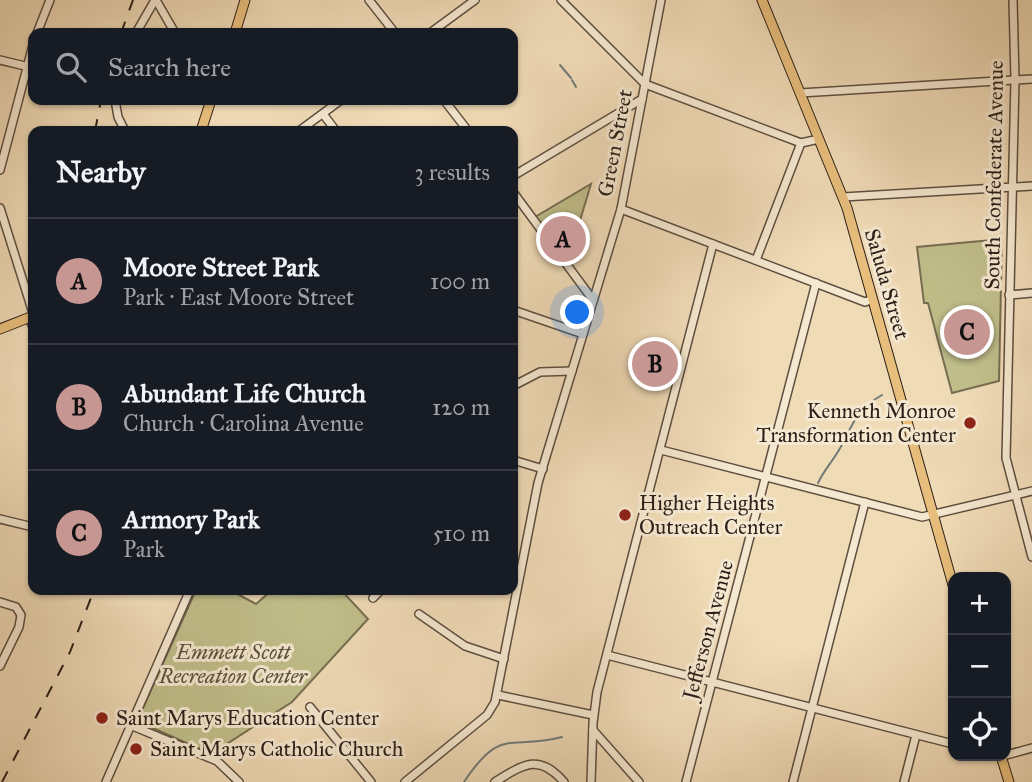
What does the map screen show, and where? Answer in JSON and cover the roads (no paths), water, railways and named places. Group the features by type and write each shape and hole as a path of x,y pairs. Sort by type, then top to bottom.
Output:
{"main road":[{"path":"236,28 245,0"},
{"name":"Saluda Street","path":"762,0 843,197 949,572"},
{"path":"203,126 210,105"},
{"path":"0,330 28,318"},
{"path":"1005,761 1009,782"}],"street":[{"path":"39,28 50,0"},
{"path":"139,28 156,0 172,28"},
{"path":"369,0 391,28"},
{"path":"437,28 475,0"},
{"path":"561,0 645,84 801,143 819,139"},
{"name":"Green Street","path":"518,583 531,512 621,209 661,0"},
{"name":"South Confederate Avenue","path":"1013,0 1015,80 1006,457 1032,557"},
{"path":"0,170 28,58"},
{"path":"0,60 25,66"},
{"path":"800,93 1032,79"},
{"path":"518,173 642,99"},
{"path":"116,105 122,126"},
{"path":"306,126 335,105"},
{"path":"448,105 464,126"},
{"path":"323,114 332,126"},
{"path":"756,260 801,143"},
{"path":"843,197 1032,186"},
{"path":"518,199 593,300"},
{"path":"0,208 2,229 28,304"},
{"path":"621,209 865,302 873,299"},
{"path":"591,782 593,715 713,244"},
{"name":"Jefferson Avenue","path":"686,782 816,283"},
{"path":"1009,295 1032,293"},
{"path":"518,312 583,334"},
{"path":"518,383 540,372 572,371"},
{"path":"661,450 922,517 1014,493 1032,491"},
{"path":"518,462 543,469"},
{"path":"793,782 865,502"},
{"path":"0,519 28,526"},
{"path":"106,782 188,595"},
{"path":"373,598 376,595"},
{"name":"Green Street","path":"405,782 487,715 498,695 516,595"},
{"path":"0,602 19,610 19,626 0,666"},
{"path":"419,614 465,646 504,659"},
{"path":"607,655 948,743"},
{"path":"498,695 593,715"},
{"path":"310,707 371,782"},
{"path":"130,725 217,761 239,782"},
{"path":"593,729 639,782"},
{"path":"904,782 916,735"},
{"path":"1011,753 1032,748"},
{"path":"495,782 524,767 541,764 548,766 564,782"}],"waterway":[{"path":"560,65 571,78"},
{"path":"572,80 576,87"},
{"path":"818,483 860,413 882,395"},
{"path":"464,782 477,764 498,746 562,737"}],"railway":[{"path":"123,28 133,0"},
{"path":"96,126 100,105"},
{"path":"2,782 70,652 92,595"}],"place":[{"name":"Moore Street Park","path":"563,239"},
{"name":"Armory Park","path":"967,332"},
{"name":"Abundant Life Church","path":"655,364"},
{"name":"Kenneth Monroe Transformation Center","path":"970,423"},
{"name":"Higher Heights Outreach Center","path":"625,515"},
{"name":"Saint Marys Education Center","path":"102,718"},
{"name":"Saint Marys Catholic Church","path":"136,749"}],"park label":[{"name":"Emmett Scott Recreation Center","path":"233,664"}]}
